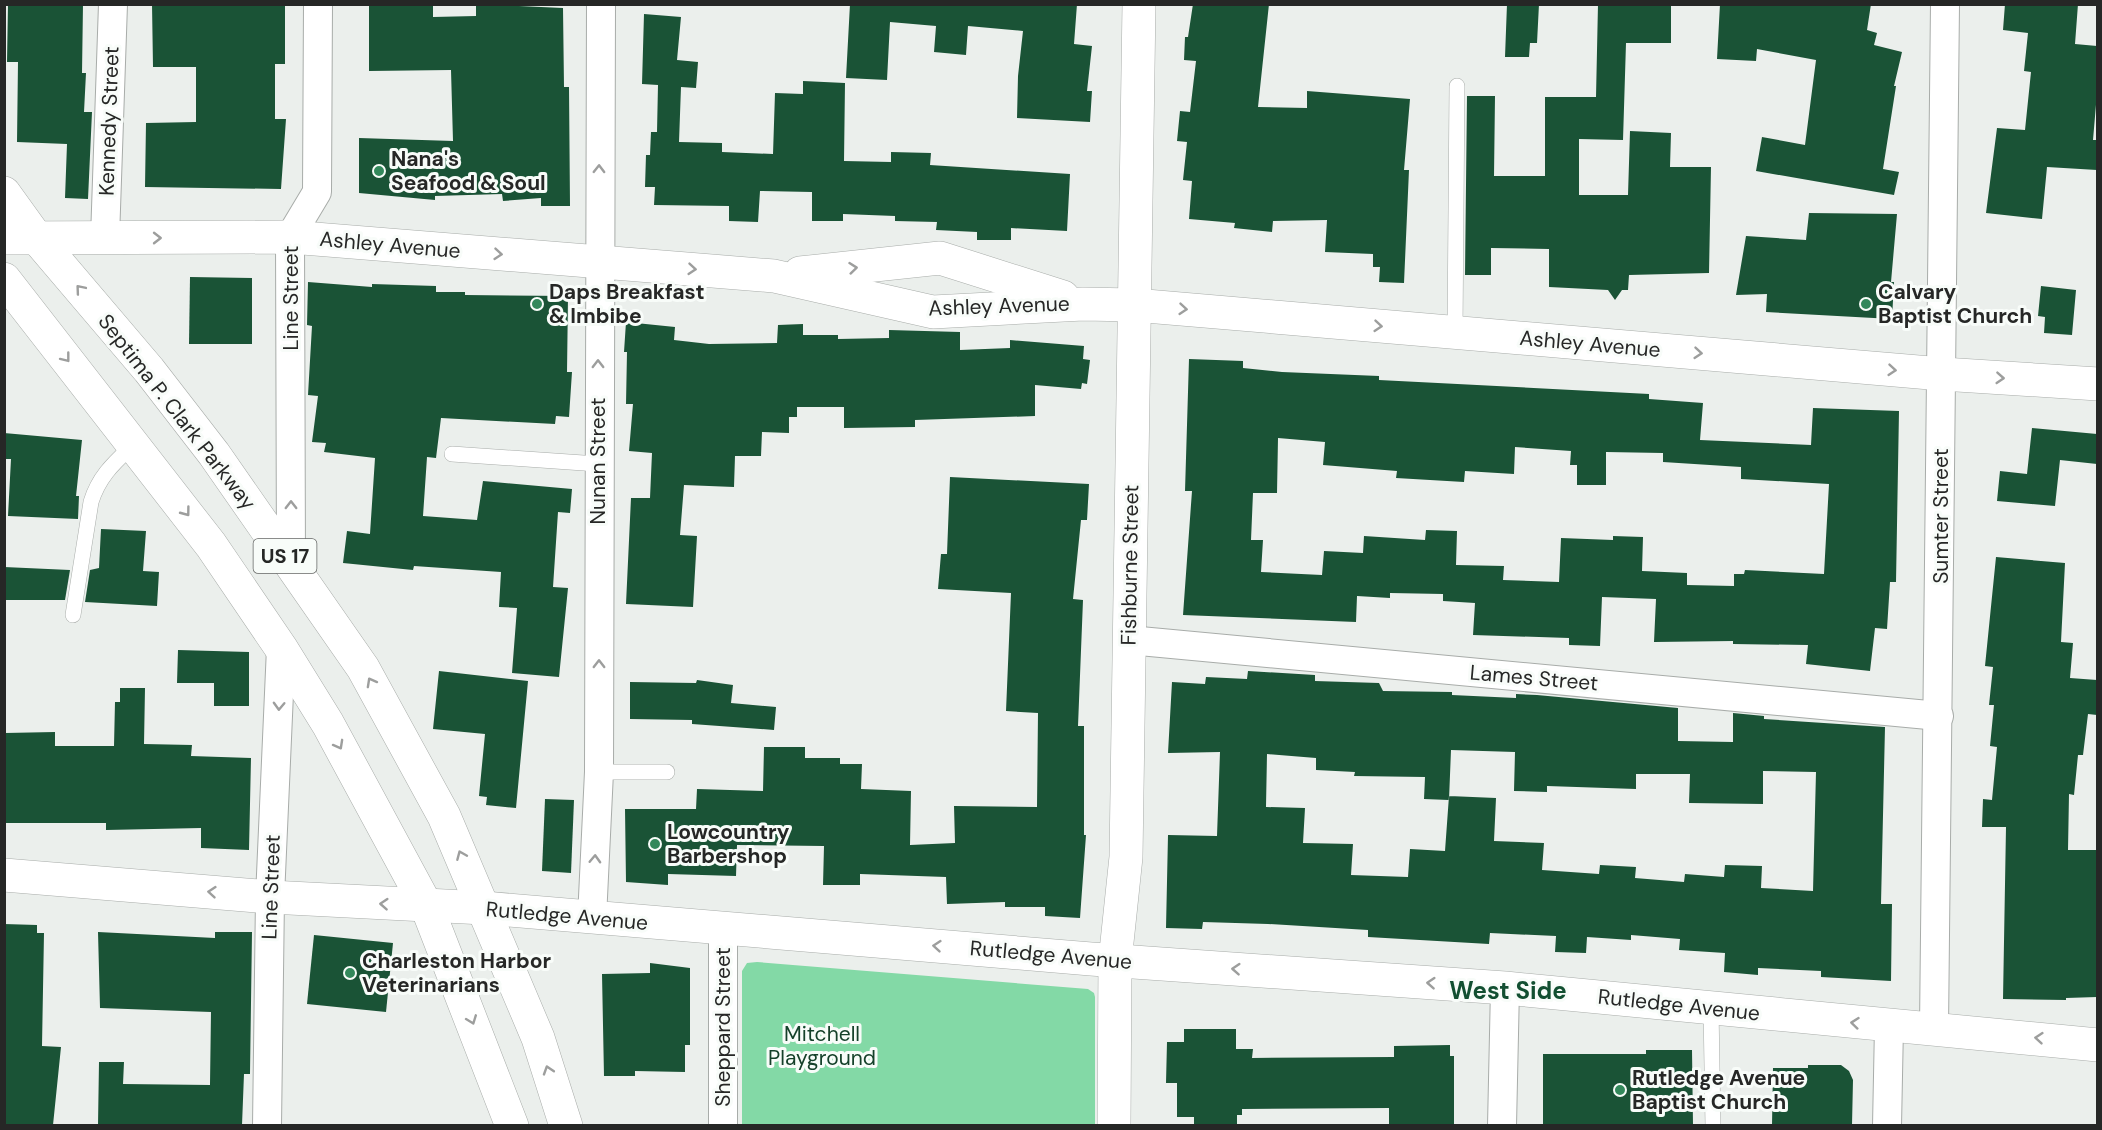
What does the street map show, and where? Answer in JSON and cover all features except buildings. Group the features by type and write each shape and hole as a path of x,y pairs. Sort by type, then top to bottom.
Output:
{"main road":[{"name":"Fishburne Street","path":"1114,1125 1115,960 1126,856 1139,4"},
{"name":"Septima P. Clark Parkway","path":"4,193 20,237 149,370 207,445 363,668 444,816 538,1038 567,1125"},
{"name":"Ashley Avenue","path":"20,237 290,237 774,276 933,312 1083,304 1134,305 1942,374 2097,384"},
{"name":"Ashley Avenue","path":"774,276 940,258 1083,304"},
{"name":"US 17","path":"4,279 211,545 282,648 328,724 427,907 512,1125"},
{"name":"Rutledge Avenue","path":"4,875 270,897 484,909 1115,960 1505,988 2097,1044"}],"street":[{"name":"Kennedy Street","path":"105,238 113,4"},
{"name":"Line Street","path":"291,563 290,237 317,192 318,4"},
{"name":"Nunan Street","path":"592,918 599,772 598,262 601,4"},
{"name":"Sumter Street","path":"1934,1028 1940,716 1945,4"},
{"name":"Lames Street","path":"1129,640 1940,716"},
{"name":"Line Street","path":"267,1125 270,897 282,648"},
{"name":"Sheppard Street","path":"723,928 723,1125"},
{"path":"1502,1125 1505,988"},
{"path":"1887,1125 1889,1026"}],"lane":[{"path":"1455,332 1456,86"},
{"path":"73,615 91,502 96,486 104,473 134,444"},
{"path":"452,454 598,464"},
{"path":"599,772 667,772"},
{"path":"1711,1008 1713,1125"}],"green space":[{"name":"Mitchell Playground","path":"747,963 1088,989 1094,993 1095,997 1095,1125 742,1125 742,971"}],"place":[{"name":"Nana's Seafood & Soul","path":"379,171"},
{"name":"Daps Breakfast & Imbibe","path":"537,304"},
{"name":"Calvary Baptist Church","path":"1866,304"},
{"name":"Lowcountry Barbershop","path":"655,844"},
{"name":"Charleston Harbor Veterinarians","path":"350,973"},
{"name":"Rutledge Avenue Baptist Church","path":"1620,1090"}],"district":[{"name":"West Side","path":"1508,991"}]}
